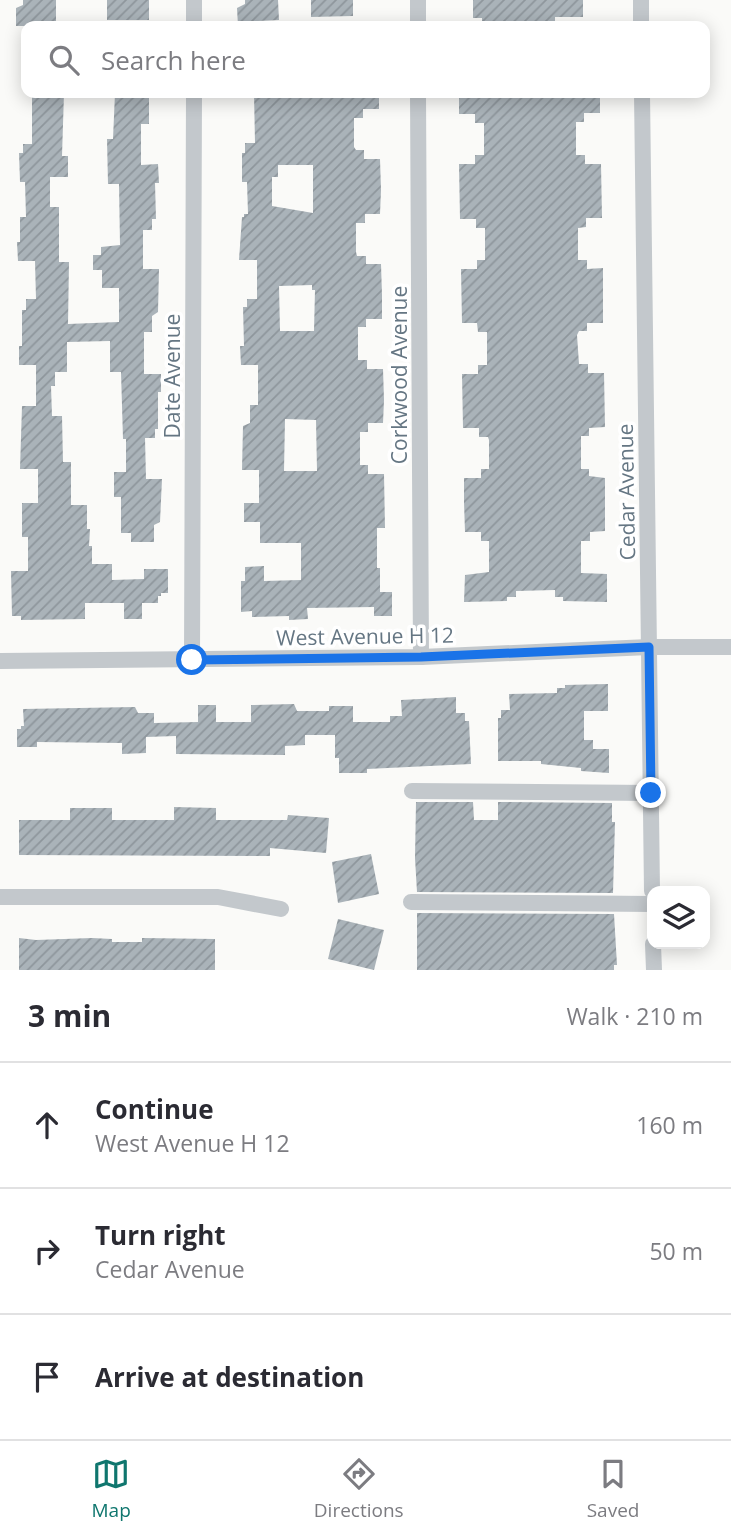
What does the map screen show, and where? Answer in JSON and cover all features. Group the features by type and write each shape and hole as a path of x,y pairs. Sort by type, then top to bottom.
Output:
{"street":[{"path":"194,0 194,21"},
{"path":"418,0 418,21"},
{"path":"641,0 641,21"},
{"name":"Date Avenue","path":"192,660 194,98"},
{"name":"Corkwood Avenue","path":"418,98 421,657"},
{"name":"Cedar Avenue","path":"642,98 652,886"},
{"name":"West Avenue H 12","path":"0,661 421,657 649,647 731,647"},
{"path":"412,791 651,793"},
{"path":"0,897 218,897 281,909"},
{"path":"411,902 647,904"},
{"path":"653,949 654,970"}],"building":[{"path":"23,0 56,0 56,21 21,21 21,26 16,26 16,8 23,5"},
{"path":"107,0 149,0 149,20 107,20"},
{"path":"245,0 278,0 279,20 238,21 237,8 245,4"},
{"path":"311,0 353,0 353,16 311,17"},
{"path":"473,0 583,0 583,17 555,17 555,21 482,21 482,18 473,18"},
{"path":"32,98 64,98 62,156 68,156 68,177 50,177 50,207 59,207 59,262 69,262 68,324 119,322 119,288 102,288 102,270 93,270 93,255 101,255 101,247 120,245 119,184 108,184 107,139 113,139 115,98 149,98 149,124 141,124 141,165 158,164 159,183 155,183 156,219 152,219 152,230 143,230 143,269 159,269 158,312 152,316 152,332 144,332 144,374 161,374 158,429 155,429 155,438 145,438 146,479 162,479 160,522 154,525 154,542 131,542 131,533 121,533 121,497 114,497 114,472 126,472 126,439 123,439 121,372 110,372 110,341 67,342 67,372 55,372 55,386 51,386 52,416 62,416 63,462 71,462 71,505 87,505 92,564 112,564 112,580 144,579 144,569 168,569 168,593 158,596 158,603 142,603 142,619 124,619 124,603 85,603 85,619 21,620 21,616 12,616 11,571 28,571 28,537 22,537 22,503 38,503 38,469 20,469 22,406 36,406 36,365 19,365 22,310 26,310 26,299 36,299 35,261 18,261 17,242 20,242 20,217 26,217 25,182 20,182 19,153 23,153 23,144 32,144"},
{"path":"254,98 379,98 379,109 363,109 363,118 354,118 354,147 356,150 364,150 364,159 380,159 381,190 380,214 365,214 365,223 356,223 357,256 366,256 366,264 381,264 382,295 382,319 366,319 366,327 358,327 358,360 367,360 367,369 383,369 384,400 383,423 368,423 368,432 360,432 360,465 368,465 368,474 384,474 385,528 377,528 377,568 380,568 380,592 392,592 392,616 374,616 374,607 307,608 308,619 289,620 289,616 252,617 252,611 241,612 241,581 245,581 245,567 264,566 264,581 301,580 301,543 260,543 260,522 244,522 244,503 259,503 259,470 242,470 243,426 250,423 250,405 258,405 258,365 241,365 240,346 244,346 243,307 247,307 247,299 257,299 257,260 239,260 242,217 248,214 247,182 242,182 242,153 245,153 245,143 255,143","holes":["278,165 313,165 313,213 272,206 272,177 278,177","312,285 312,290 315,290 314,331 280,331 279,286","285,419 316,420 317,471 284,471"]},
{"path":"459,98 600,98 600,113 584,113 584,122 576,122 576,155 585,155 585,164 601,164 602,218 586,218 586,227 578,228 578,260 587,260 587,269 603,268 603,323 587,323 587,331 579,331 577,335 579,364 588,364 588,373 604,373 605,427 589,428 589,436 581,436 581,469 589,469 589,476 605,478 605,531 590,532 590,541 581,541 581,573 607,574 607,602 563,601 563,597 555,597 555,590 516,591 516,597 507,597 507,601 464,602 465,575 489,572 489,541 481,541 481,532 465,532 464,478 481,478 481,469 489,469 489,440 488,437 479,437 479,428 463,428 462,374 478,374 478,365 487,365 487,332 478,332 477,323 462,323 461,269 477,269 477,260 485,260 485,228 476,228 476,219 460,219 459,164 475,164 475,155 484,155 484,123 475,123 475,114 459,114"},
{"path":"608,684 608,711 584,711 584,740 593,740 593,749 609,749 609,773 541,764 541,761 498,761 498,718 501,718 501,710 510,710 509,694 557,693 557,688 565,688 565,685"},
{"path":"456,697 456,713 465,713 465,721 469,721 471,764 339,773 339,758 335,758 335,735 305,735 305,745 285,746 285,755 176,754 176,736 146,737 146,753 122,754 122,743 37,742 37,747 17,747 17,729 24,726 23,709 135,707 138,713 154,713 154,723 198,722 198,705 216,705 216,722 251,722 251,705 294,704 297,711 329,711 329,706 353,706 353,722 390,722 390,716 402,716 401,700"},
{"path":"416,802 473,802 474,820 498,820 498,802 612,803 612,822 615,822 613,893 417,892"},
{"path":"174,807 216,808 216,820 287,820 288,815 329,818 326,853 270,848 270,856 19,855 19,820 70,820 70,808 112,808 112,820 174,820"},
{"path":"371,854 379,894 338,903 332,862"},
{"path":"417,913 614,914 617,965 614,965 614,970 417,970"},
{"path":"338,919 384,930 374,970 328,959"},
{"path":"19,938 92,938 112,939 112,942 142,942 142,938 215,939 215,970 19,970"}],"route":[{"path":"192,660 421,657 649,647 651,793"}]}
